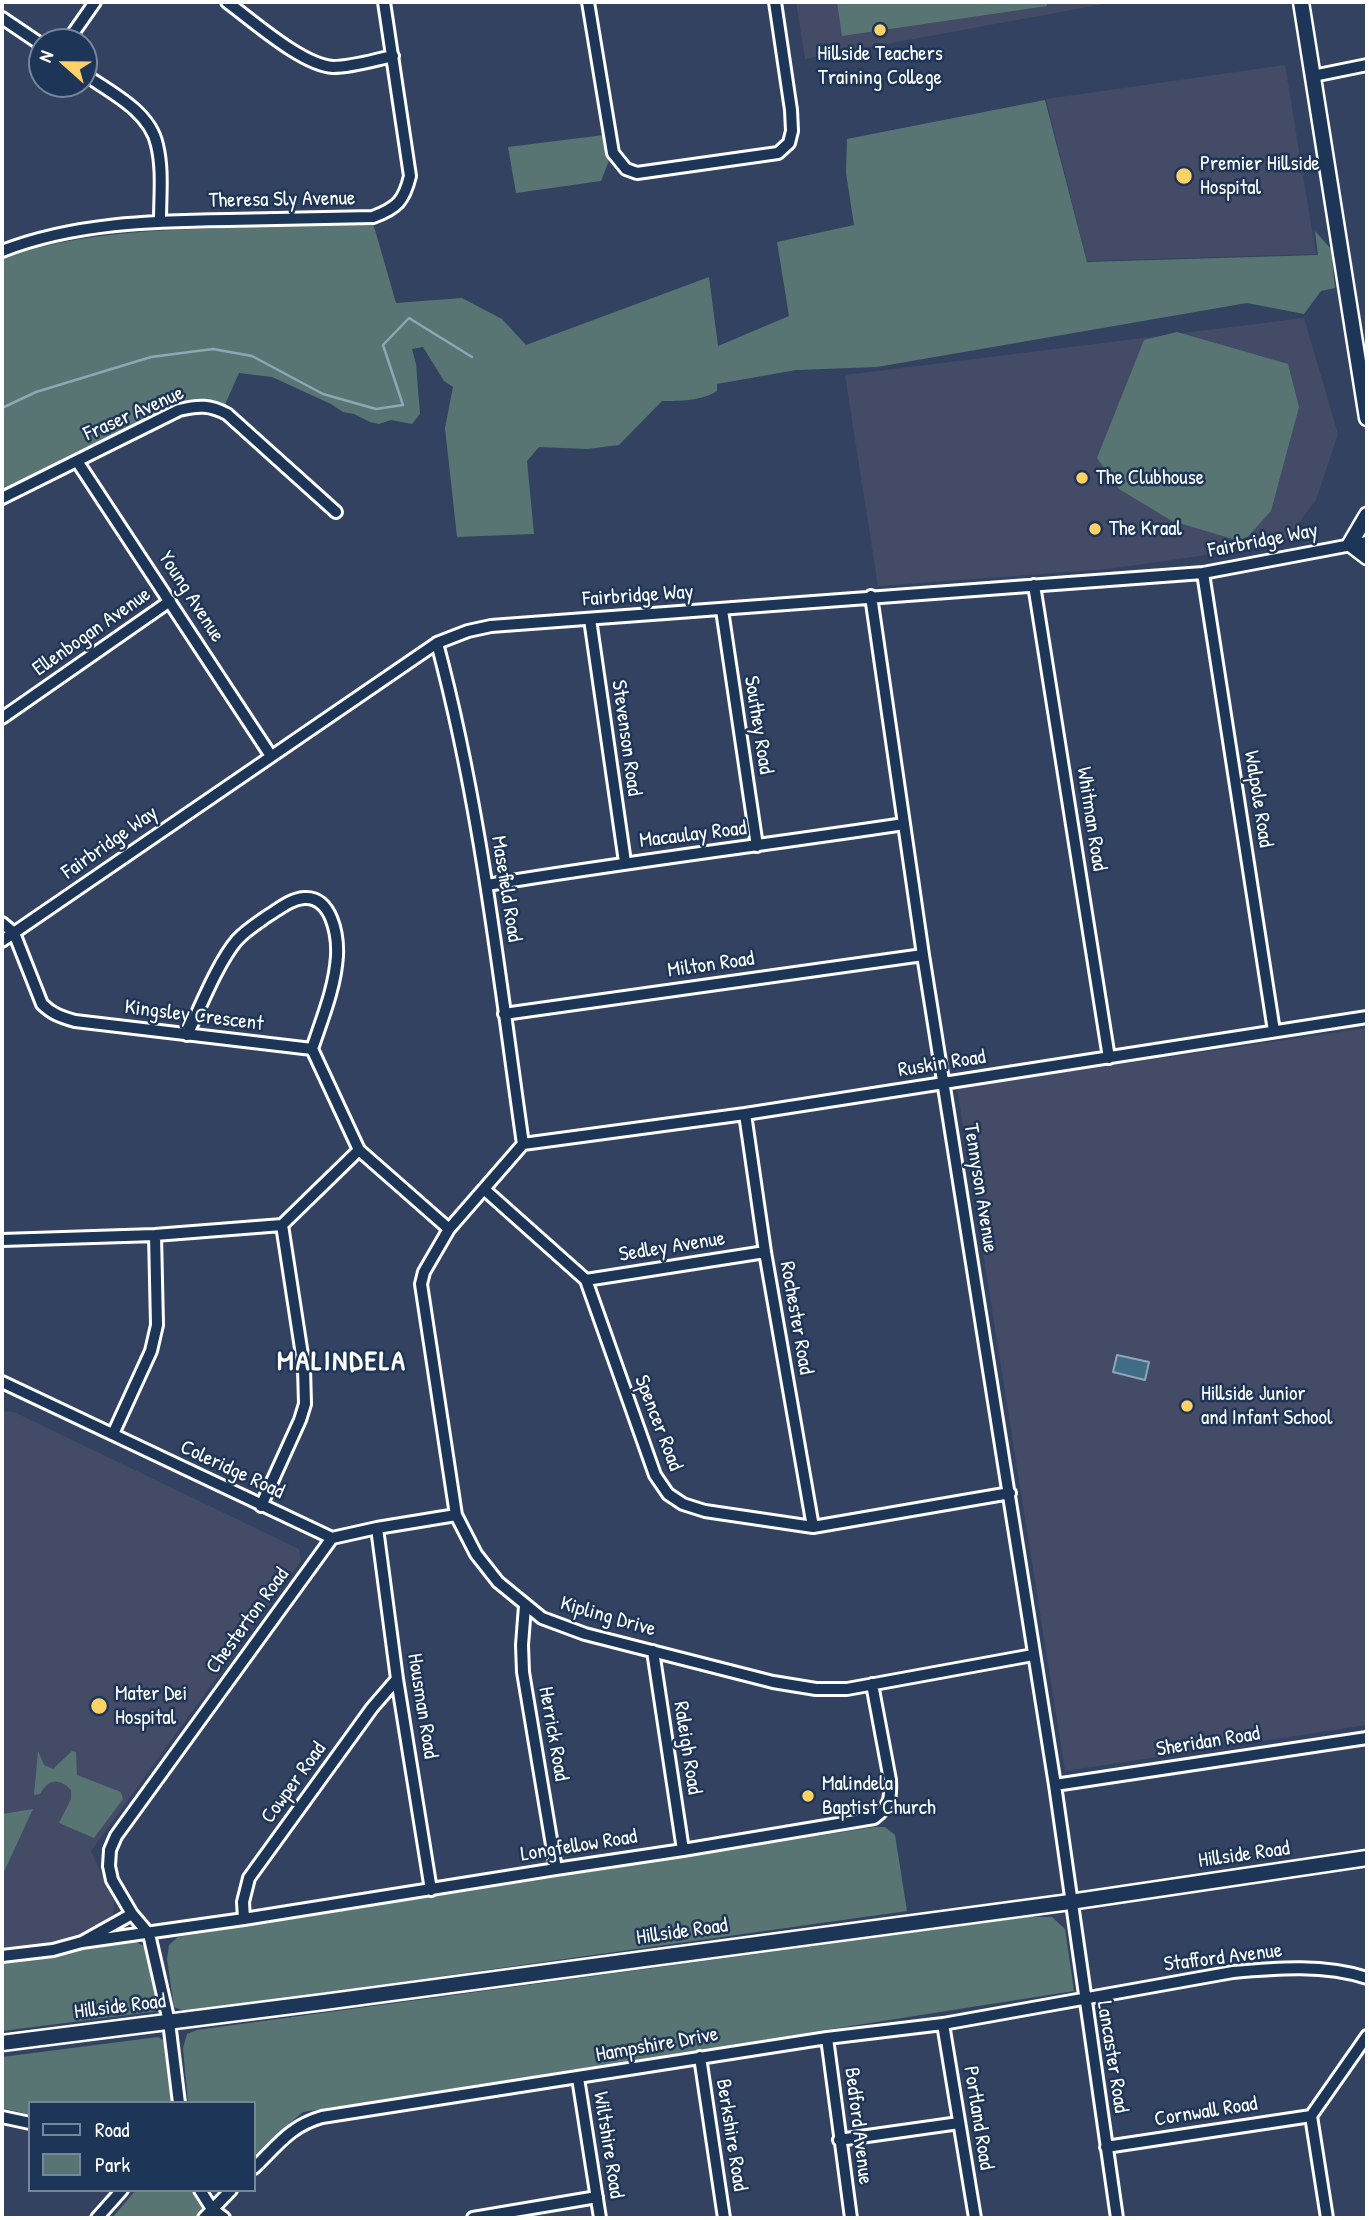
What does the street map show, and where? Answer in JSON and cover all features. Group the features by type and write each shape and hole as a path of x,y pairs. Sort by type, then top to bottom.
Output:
{"main road":[{"path":"1301,2 1367,418"},
{"path":"1367,515 1350,544 1367,557"},
{"name":"Hillside Road","path":"2,2043 1070,1902 1367,1858"}],"street":[{"path":"77,28 95,2"},
{"path":"227,2 299,54 320,65 342,66 393,56"},
{"name":"Theresa Sly Avenue","path":"2,251 27,242 91,228 160,221 373,217 397,206 410,176 384,2"},
{"path":"589,2 613,153 626,169 637,173 778,153 789,143 792,131 791,110 775,2"},
{"path":"2,18 28,36"},
{"path":"1313,76 1367,65"},
{"path":"98,84 138,113 152,131 158,145 161,167 160,221"},
{"name":"Fraser Avenue","path":"2,498 179,410 199,405 214,407 228,414 336,512"},
{"name":"Young Avenue","path":"77,461 271,756"},
{"name":"Fairbridge Way","path":"2,941 437,643 468,631 491,626 722,610 871,596 1203,573 1367,542"},
{"name":"Walpole Road","path":"1203,573 1274,1031"},
{"name":"Whitman Road","path":"1034,586 1109,1058"},
{"name":"Tennyson Avenue","path":"871,596 923,955 1055,1785"},
{"name":"Ellenbogan Avenue","path":"2,718 170,601"},
{"name":"Southey Road","path":"722,610 757,846"},
{"name":"Stevenson Road","path":"590,619 625,862"},
{"name":"Masefield Road","path":"437,643 455,709 487,885 523,1144"},
{"name":"Macaulay Road","path":"487,885 625,862 904,824"},
{"path":"187,1035 226,956 237,940 292,901 306,897 315,900 327,909 333,922 337,953 334,979 312,1049 359,1150 449,1229"},
{"path":"2,923 14,933"},
{"name":"Kingsley Crescent","path":"14,933 42,1004 50,1012 75,1021 312,1049"},
{"name":"Milton Road","path":"504,1014 923,955"},
{"name":"Ruskin Road","path":"523,1144 745,1114 1367,1017"},
{"name":"Rochester Road","path":"745,1114 765,1252 813,1527"},
{"name":"Kipling Drive","path":"523,1144 449,1229 424,1272 421,1291 456,1515 476,1554 498,1582 525,1606 558,1625 761,1679 805,1687 847,1689 1033,1655"},
{"path":"2,1240 155,1235 282,1225 359,1150"},
{"name":"Spencer Road","path":"485,1190 586,1280 655,1475 667,1494 683,1504 705,1511 813,1527 1010,1493"},
{"path":"261,1506 305,1404 304,1368 282,1225"},
{"path":"113,1434 151,1351 157,1325 155,1235"},
{"name":"Sedley Avenue","path":"586,1280 765,1252"},
{"name":"Coleridge Road","path":"2,1382 332,1538"},
{"path":"332,1538 456,1515"},
{"name":"Housman Road","path":"376,1528 431,1890"},
{"name":"Chesterton Road","path":"179,2101 169,2022 149,1934 132,1914 112,1880 109,1867 110,1850 116,1836 332,1538"},
{"name":"Herrick Road","path":"525,1606 523,1672 556,1869"},
{"name":"Raleigh Road","path":"653,1651 683,1850"},
{"name":"Cowper Road","path":"244,1919 243,1902 249,1878 372,1708 397,1679"},
{"name":"Longfellow Road","path":"82,1942 431,1890 874,1818 885,1810 890,1796 890,1780 872,1684"},
{"name":"Sheridan Road","path":"1055,1785 1367,1738"},
{"name":"Lancaster Road","path":"1055,1785 1116,2218"},
{"path":"2,1956 53,1950 82,1942 132,1914"},
{"name":"Stafford Avenue","path":"1084,1997 1233,1972 1278,1968 1344,1973 1367,1978"},
{"name":"Hampshire Drive","path":"256,2166 294,2128 322,2117 700,2057 943,2024 1084,1997"},
{"name":"Portland Road","path":"943,2024 975,2218"},
{"path":"1327,2218 1311,2116 1367,2036"},
{"name":"Bedford Avenue","path":"827,2038 851,2218"},
{"name":"Berkshire Road","path":"700,2057 724,2218"},
{"name":"Wiltshire Road","path":"578,2078 600,2218"},
{"path":"2,2116 28,2122"},
{"name":"Cornwall Road","path":"1106,2147 1311,2116"},
{"path":"839,2140 959,2123"},
{"path":"97,2218 120,2192"},
{"path":"201,2192 212,2209 224,2218"},
{"path":"204,2218 229,2192"},
{"path":"473,2218 597,2197"}],"shaded area":[{"name":"Hillside Teachers Training College","path":"796,2 1115,2 805,59"},
{"name":"Premier Hillside Hospital","path":"1285,65 1316,254 1087,261 1046,99"},
{"path":"1304,318 1338,434 1316,500 1283,544 1108,569 878,586 845,375"},
{"name":"Hillside Junior and Infant School","path":"1367,1028 1367,1725 1065,1771 957,1088"},
{"path":"1117,1355 1149,1362 1145,1380 1113,1372"},
{"name":"Mater Dei Hospital","path":"2,1411 14,1412 299,1549 301,1561 91,1851 114,1901 113,1915 87,1932 67,1940 44,1946 2,1950"}],"green space":[{"path":"837,2 1047,2 1047,6 842,36"},
{"path":"1045,100 1087,262 1318,255 1315,231 1331,249 1335,288 1321,291 1304,314 1247,303 877,367 796,370 717,384 717,391 704,397 662,401 619,445 587,449 539,447 527,461 534,534 457,537 445,428 453,387 444,381 423,347 412,349 416,364 420,414 412,424 391,420 379,424 370,422 343,412 272,377 239,373 223,409 199,402 2,495 2,258 56,243 139,232 373,223 396,303 462,298 502,319 526,345 709,277 718,346 789,316 777,242 854,225 846,173 847,139"},
{"path":"604,135 610,158 601,181 516,193 508,147"},
{"path":"1177,332 1288,364 1299,407 1271,511 1243,542 1172,521 1119,489 1097,458 1144,340"},
{"path":"38,1751 44,1765 53,1769 72,1751 76,1752 77,1775 121,1792 123,1799 94,1838 59,1823 71,1799 71,1790 67,1786 58,1782 50,1783 40,1794 34,1795"},
{"path":"33,1809 2,1876 2,1814"},
{"path":"885,1827 895,1835 907,1911 187,2012 174,2007 167,1959 169,1945 178,1937"},
{"path":"1028,1917 1052,1917 1065,1929 1074,1991 303,2112 256,2156 256,2101 188,2101 183,2048 187,2034 197,2030"},
{"path":"136,1942 146,1947 159,2011 2,2031 2,1962"},
{"path":"158,2037 165,2041 173,2101 28,2101 28,2114 2,2108 2,2057"},
{"path":"134,2192 192,2192 203,2209 194,2218 112,2218"}],"waterway":[{"path":"2,408 36,392 151,357 213,349 252,356 323,394 376,409 403,405 383,345 409,318 472,357"}],"place":[{"name":"Hillside Teachers Training College","path":"880,30"},
{"name":"Premier Hillside Hospital","path":"1184,176"},
{"name":"The Clubhouse","path":"1082,478"},
{"name":"The Kraal","path":"1095,529"},
{"name":"Hillside Junior and Infant School","path":"1187,1406"},
{"name":"Mater Dei Hospital","path":"99,1706"},
{"name":"Malindela Baptist Church","path":"808,1796"}],"district":[{"name":"MALINDELA","path":"342,1363"}]}
